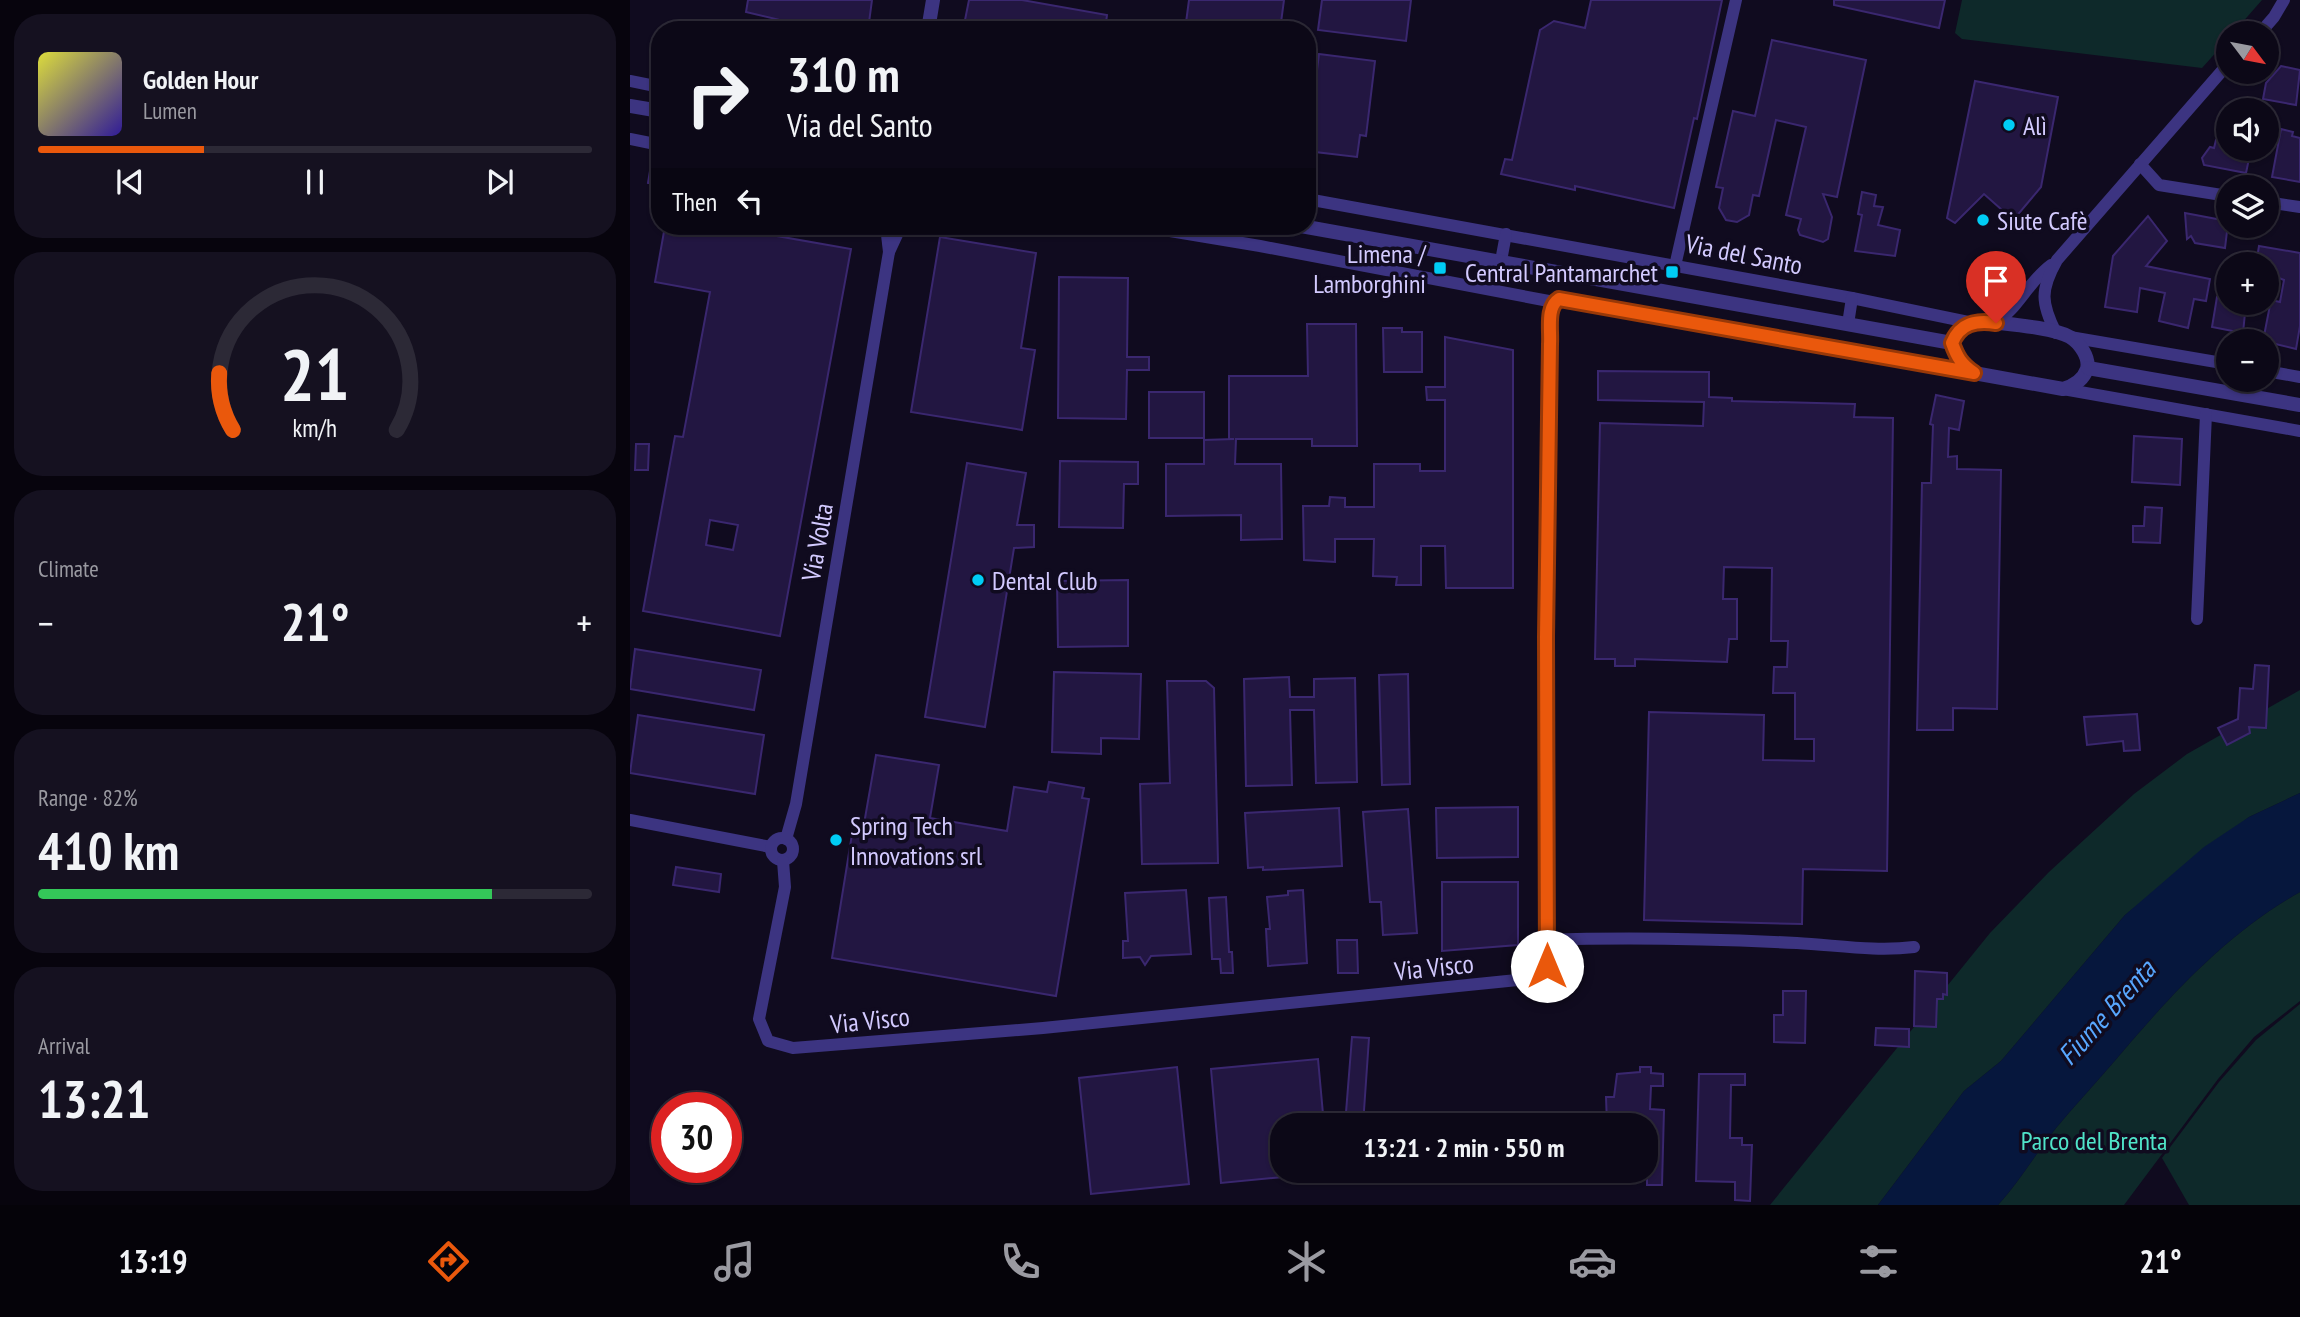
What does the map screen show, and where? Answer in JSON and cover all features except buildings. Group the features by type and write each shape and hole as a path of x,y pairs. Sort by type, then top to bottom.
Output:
{"street":[{"path":"930,21 933,0"},
{"path":"1675,266 1736,0"},
{"path":"2270,21 2284,0"},
{"path":"1996,323 2007,316 2039,274 2056,260 2216,78"},
{"path":"630,81 651,85"},
{"path":"630,106 651,110"},
{"path":"630,139 651,143"},
{"path":"2140,164 2159,184 2216,194"},
{"name":"Via del Santo","path":"1316,201 1852,298 1973,323 1996,323 2216,362"},
{"path":"2279,204 2300,208"},
{"path":"1316,229 1952,343"},
{"path":"1501,261 1506,234"},
{"path":"887,235 889,252"},
{"path":"889,252 897,235"},
{"path":"1194,235 1555,302 1559,299 2300,430"},
{"name":"Via Volta","path":"759,1019 785,887 783,861 793,853 792,844 786,839 796,804 889,252"},
{"path":"2056,260 2045,285 2044,303 2063,335 2079,345 2087,358 2088,368 2082,379 2063,389"},
{"path":"1848,324 1852,298"},
{"name":"Via Visco","path":"759,1019 768,1041 793,1048 821,1048 1367,997 1527,979 1547,966 1546,637 1550,344 1551,309 1555,302"},
{"path":"1973,323 1956,333 1952,343 1962,365 1974,373"},
{"path":"2088,368 2300,405"},
{"path":"2279,373 2300,377"},
{"path":"2197,619 2206,414"},
{"path":"630,820 771,847"},
{"path":"783,861 773,857 771,847 776,839 786,839"},
{"path":"1547,940 1615,937 1798,943 1892,950 1914,947"}],"green space":[{"path":"1962,0 2262,0 2244,21 2216,21 2216,52 2202,68 1962,39 1955,33"},
{"path":"2300,690 2300,793 2249,817 2125,915 2001,1061 1964,1091 1878,1205 1770,1205 1990,933 2049,872 2134,794 2187,754"},
{"name":"Parco del Brenta","path":"2300,892 2300,1001 2254,1037 2218,1079 2124,1205 1998,1205 2063,1120 2176,992 2222,947"},
{"path":"2300,1004 2300,1205 2189,1205 2162,1158 2219,1082 2256,1040"}],"water":[{"name":"Fiume Brenta","path":"2300,793 2300,892 2222,947 2176,992 2063,1120 1998,1205 1878,1205 1964,1091 2001,1061 2125,915 2204,847 2249,817"}],"place":[{"name":"Alì","path":"2009,125"},
{"name":"Siute Cafè","path":"1983,220"},
{"name":"Limena / Lamborghini","path":"1440,268"},
{"name":"Central Pantamarchet","path":"1672,272"},
{"name":"Dental Club","path":"978,580"},
{"name":"Spring Tech Innovations srl","path":"836,840"}],"route":[{"path":"1547,966 1546,637 1550,344 1551,309 1555,302 1559,299 1974,373 1962,365 1956,356 1952,343 1956,333 1973,323 1996,323"}]}
